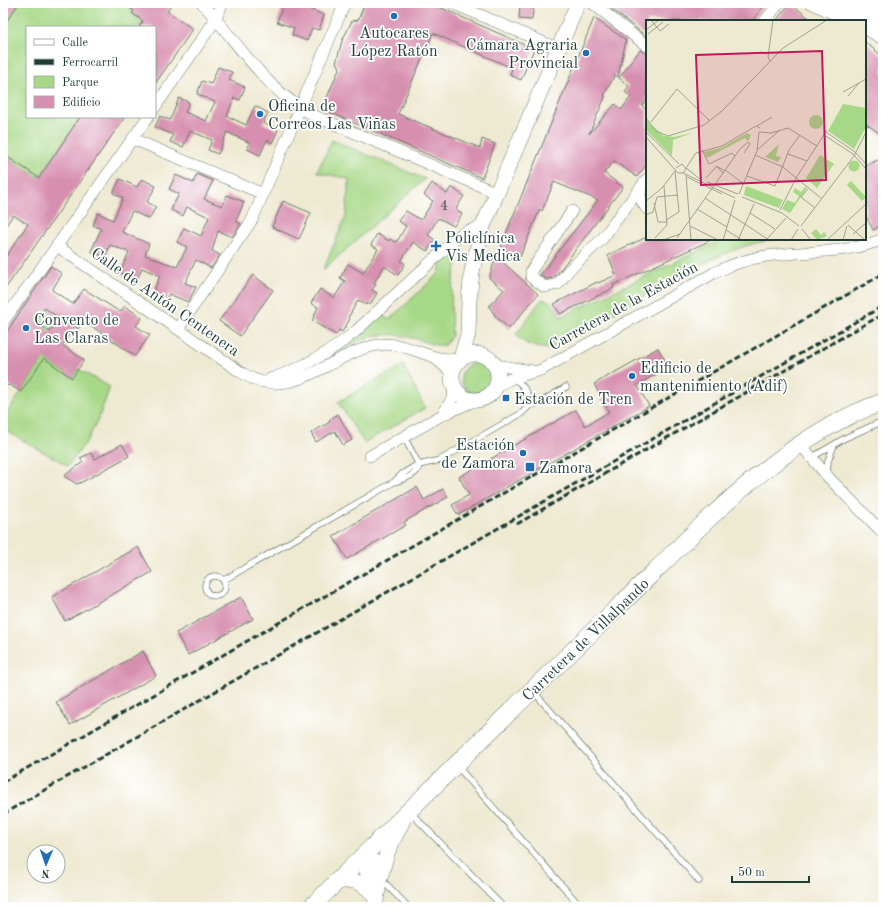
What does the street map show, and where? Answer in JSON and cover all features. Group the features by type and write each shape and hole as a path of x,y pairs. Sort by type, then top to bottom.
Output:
{"highway":[{"path":"840,3 883,25"},
{"path":"871,3 883,9"}],"main road":[{"name":"Carretera de Villalpando","path":"311,907 533,690 716,514 754,480 800,444 844,418 883,402"}],"street":[{"path":"202,3 271,84 299,107 315,116 497,193"},
{"path":"156,106 216,19 223,3"},
{"path":"178,329 250,224 345,3"},
{"path":"452,3 559,49"},
{"path":"440,415 449,406 454,395 453,380 468,334 470,281 483,226 578,3"},
{"path":"592,3 646,45"},
{"path":"766,20 779,3"},
{"path":"811,3 847,20"},
{"path":"866,30 883,39"},
{"path":"3,321 147,118"},
{"path":"133,139 263,194"},
{"path":"644,183 639,193 640,198 646,207"},
{"path":"572,211 531,271 531,277 545,287 558,284 569,270 602,239 644,183"},
{"path":"258,381 267,380 296,370 334,348 356,331 460,235 483,226"},
{"name":"Carretera de la Estación","path":"496,386 510,379 544,369 714,273 735,263 766,256 841,250 865,242 883,239"},
{"name":"Calle de Antón Centenera","path":"57,246 242,373 258,381 276,383 299,379 316,373 358,350 380,344 403,345 432,356 460,359"},
{"path":"370,456 440,415 474,401 487,398 496,386 499,375 495,365 482,354 468,334"},
{"path":"460,359 471,354 482,354"},
{"name":"Calle de Antón Centenera","path":"432,356 453,380"},
{"name":"Carretera de la Estación","path":"495,365 531,370 544,369"},
{"path":"453,380 463,397 474,401"},
{"path":"800,444 810,458 883,533"},
{"path":"375,903 377,881 389,847 408,812"},
{"path":"364,856 364,868 377,881"},
{"path":"334,884 343,881 356,882 367,887 375,903"}],"lane":[{"path":"510,379 516,380 521,384 529,398 529,406"},
{"path":"419,464 440,460 522,413 529,406 539,403 566,387"},
{"path":"810,458 836,442 883,421"},
{"path":"224,580 419,469 419,464 404,437"},
{"path":"829,478 827,470 828,460 830,451 836,442"},
{"path":"533,690 699,881"},
{"path":"456,765 581,907"},
{"path":"408,812 503,907"},
{"path":"377,881 387,885 408,907"}],"green space":[{"path":"19,3 123,3 134,11 132,14 143,21 140,26 26,26 26,118 79,118 39,178 3,154 3,27"},
{"path":"332,140 425,179 323,270 346,216 349,179 317,172"},
{"path":"721,240 771,240 743,247 711,260 681,275 549,349 535,347 526,343 516,334 542,299 551,302 560,317"},
{"path":"461,244 453,281 451,305 452,336 445,345 436,345 399,335 378,335 360,340 330,356 382,314 389,320 440,272 439,264"},
{"path":"45,308 59,318 50,332 35,321"},
{"path":"44,358 72,378 78,369 110,387 98,420 87,441 68,466 3,429 3,419"},
{"path":"476,363 487,367 491,378 487,389 476,393 465,389 461,378 465,367"},
{"path":"403,365 425,408 364,443 338,402"}],"building":[{"path":"3,3 19,3 3,27"},
{"path":"123,3 173,3 167,11 193,29 156,83 156,26 140,26 143,21 132,13 134,11"},
{"path":"284,3 312,3 309,9 324,15 319,30 312,28 307,41 292,35 294,28 277,22"},
{"path":"365,3 430,3 534,49 521,80 510,75 512,68 433,33 398,114 480,148 482,139 495,144 482,178 322,109 340,67 336,63 342,41 352,21 358,20"},
{"path":"520,3 534,3 532,20 519,19"},
{"path":"604,3 766,3 753,20 646,20 646,36"},
{"path":"790,3 812,20 777,20"},
{"path":"594,18 626,40 618,77 615,75 604,95 605,97 589,134 615,104 621,110 631,97 625,92 629,86 619,78 640,50 646,53 646,100 642,106 646,109 646,165 637,177 614,161 604,173 623,187 553,278 546,279 540,275 598,200 554,182 542,211 540,209 519,259 501,246"},
{"path":"866,43 883,57 883,136 866,124"},
{"path":"218,67 232,72 229,80 245,87 240,100 234,98 227,116 246,125 255,106 268,113 263,123 278,130 272,143 267,140 260,155 247,149 250,143 227,132 218,154 208,150 212,140 190,131 183,147 170,142 173,135 155,127 160,116 170,120 179,98 189,102 185,112 206,121 215,102 197,94 202,81 211,84"},
{"path":"79,118 124,118 3,292 3,261 28,224 13,215 3,230 3,154 39,178"},
{"path":"878,160 883,166 883,224 873,230 866,216 866,166"},
{"path":"197,174 213,181 204,199 222,206 227,195 244,202 236,221 241,224 232,237 218,231 212,251 220,255 211,268 196,260 185,283 196,287 188,302 169,294 165,302 151,296 160,276 142,268 137,280 120,273 129,252 110,245 105,257 91,251 101,229 93,225 98,213 113,220 123,198 113,193 120,179 137,187 142,179 156,186 147,202 156,207 149,219 132,211 122,232 149,244 145,255 177,267 187,247 177,242 184,228 201,236 209,217 187,207 183,216 171,210 179,194 169,189 176,175 193,183"},
{"path":"432,183 447,194 451,187 464,196 456,209 462,214 454,226 438,218 428,235 435,240 427,251 413,242 401,261 405,264 398,275 384,266 374,283 376,284 372,290 377,293 370,305 367,303 366,305 358,300 348,318 350,319 342,332 339,330 336,335 312,321 318,307 311,303 320,289 334,298 345,281 340,278 348,264 363,273 378,249 371,245 377,234 389,241 390,239 395,242 398,240 406,226 398,221 406,211 421,220 433,201 424,195"},
{"path":"283,201 311,213 299,239 272,227"},
{"path":"646,237 646,240 711,240 613,285 614,288 560,314 554,304 597,282 598,283 616,275 608,255"},
{"path":"496,256 538,294 509,329 496,317 489,306 504,290 489,278"},
{"name":"Convento de Las Claras","path":"51,266 62,274 52,290 73,304 84,289 120,312 125,306 142,318 136,326 150,335 135,356 84,321 78,329 75,326 62,345 84,360 72,378 44,358 21,392 10,385 3,386 3,337","holes":["45,308 59,318 50,332 35,321"]},
{"path":"253,275 273,290 240,336 219,321"},
{"path":"658,348 669,367 637,385 649,406 458,515 452,505 469,495 459,477 576,410 585,426 609,412 594,384"},
{"path":"338,414 352,440 343,445 335,431 316,442 311,433 330,422 329,420"},
{"path":"122,444 129,456 84,481 77,484 64,476 83,462 80,458 91,453 95,459"},
{"path":"417,487 424,500 443,489 448,497 404,522 406,525 347,559 333,536"},
{"path":"138,547 152,572 65,621 52,597"},
{"path":"241,597 253,619 188,655 176,633"},
{"path":"143,651 156,676 70,725 56,702"}],"railway":[{"path":"3,782 883,274"},
{"path":"3,814 883,306"},
{"path":"517,524 883,314"}],"place":[{"name":"Autocares López Ratón","path":"394,16"},
{"name":"Cámara Agraria Provincial","path":"586,53"},
{"name":"Oficina de Correos Las Viñas","path":"260,114"},
{"name":"Policlínica Vis Medica","path":"436,246"},
{"name":"Convento de Las Claras","path":"26,328"},
{"name":"Edificio de mantenimiento (Adif)","path":"632,376"},
{"name":"Estación de Tren","path":"506,398"},
{"name":"Estación de Zamora","path":"523,453"},
{"name":"Zamora","path":"530,467"}]}
